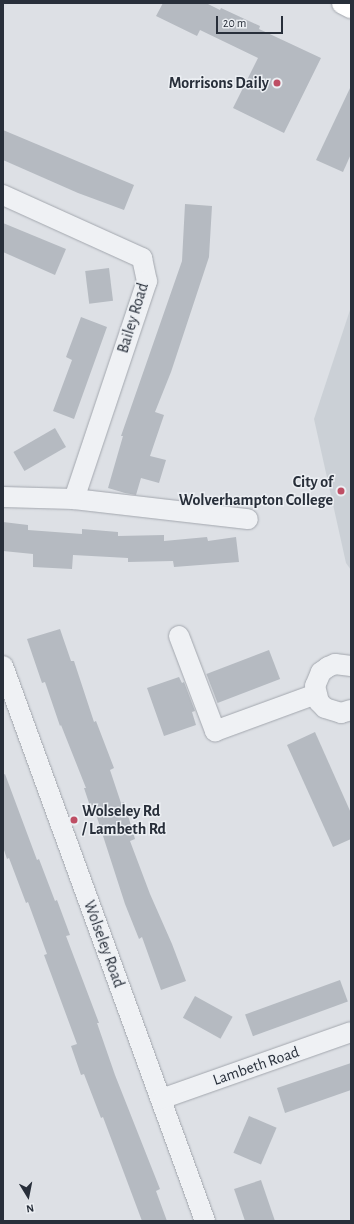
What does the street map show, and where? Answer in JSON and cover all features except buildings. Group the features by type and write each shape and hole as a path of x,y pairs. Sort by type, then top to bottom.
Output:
{"highway":[{"path":"343,3 351,7"}],"street":[{"name":"Bailey Road","path":"3,195 142,258 147,281 74,499"},
{"path":"3,497 74,499 248,519"},
{"path":"179,636 215,731 316,694"},
{"path":"350,713 341,713 325,708 316,694 315,686 317,678 328,667 335,664 351,666"},
{"name":"Wolseley Road","path":"3,666 205,1221"},
{"name":"Lambeth Road","path":"161,1099 351,1032"}],"shaded area":[{"name":"City of Wolverhampton College","path":"351,307 351,570 346,563 314,419"}],"place":[{"name":"Morrisons Daily","path":"277,83"},
{"name":"City of Wolverhampton College","path":"341,491"},
{"name":"Wolseley Rd / Lambeth Rd","path":"74,820"}]}
